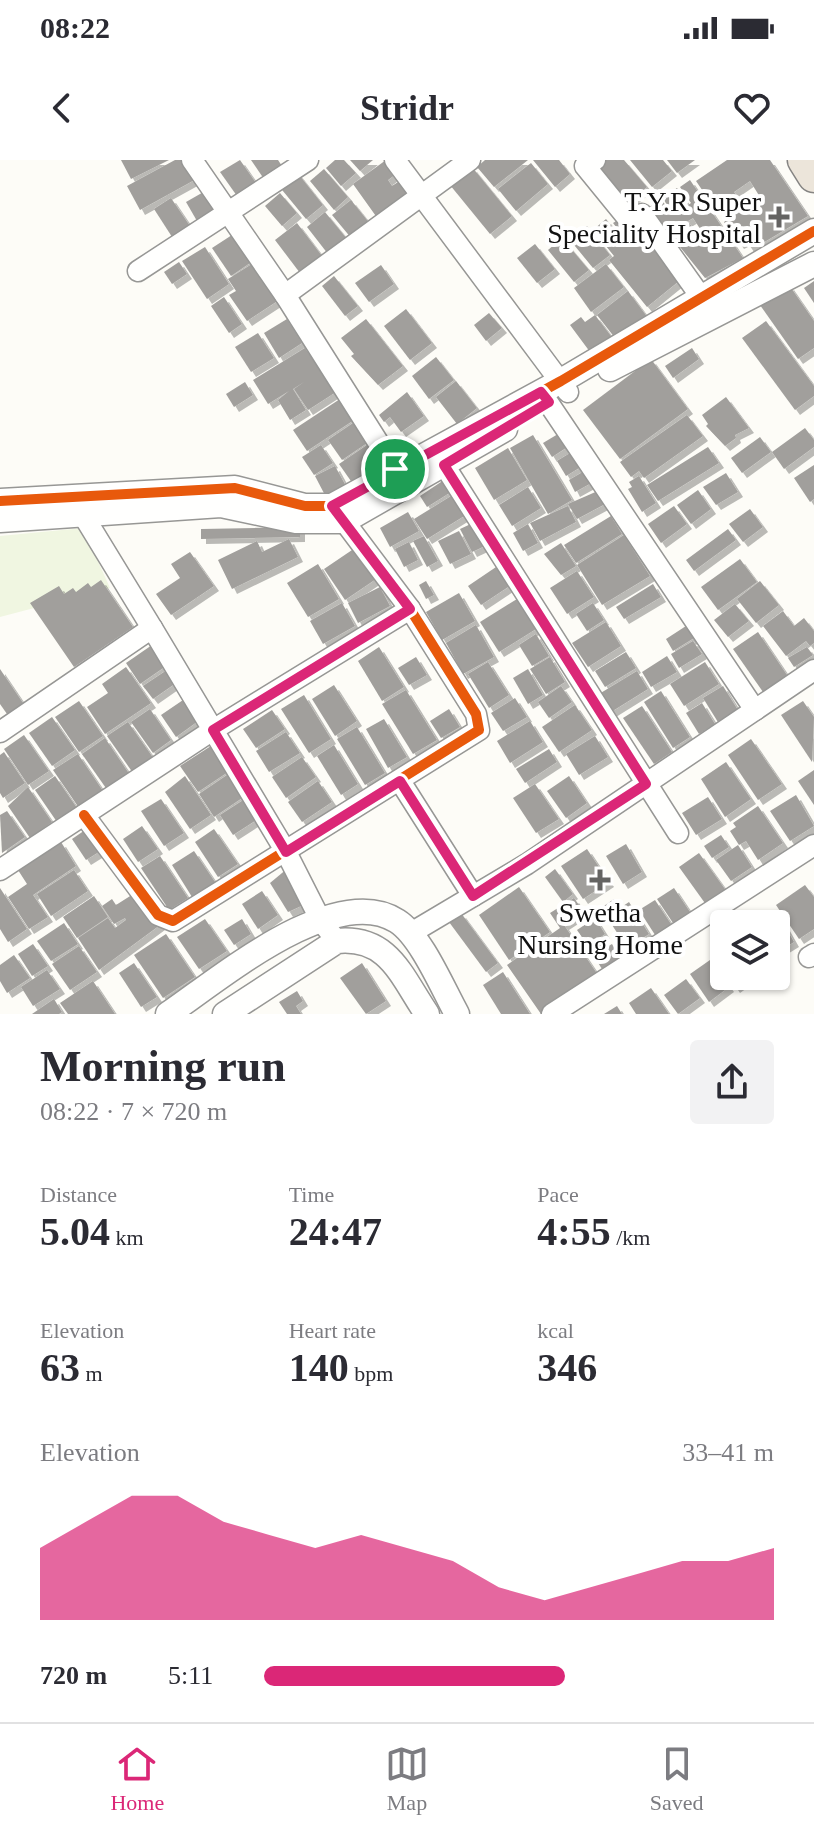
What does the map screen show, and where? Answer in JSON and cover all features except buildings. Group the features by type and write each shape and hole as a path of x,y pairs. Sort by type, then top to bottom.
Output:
{"highway":[{"path":"804,160 814,176"}],"street":[{"path":"192,160 285,295 395,469"},
{"path":"138,271 308,160"},
{"path":"395,160 422,194 555,392 755,710"},
{"path":"285,295 470,160"},
{"path":"595,160 585,166 629,220 642,214 701,297"},
{"path":"0,520 221,505 296,521 338,513 444,465 701,297 814,231"},
{"path":"338,513 395,469 814,264"},
{"path":"444,465 678,833"},
{"path":"0,501 235,488 338,513 410,609 480,723 474,735 169,921 158,915 84,815"},
{"path":"83,515 286,852 321,921 337,941"},
{"path":"0,870 213,730 410,609"},
{"path":"0,732 152,628"},
{"path":"411,933 646,784 814,670"},
{"path":"400,781 473,896"},
{"path":"552,1014 814,845"},
{"path":"168,1014 281,938 350,911 371,911 398,921 411,933 457,1014"},
{"path":"225,1014 337,941 357,939 376,945 390,959 427,1014"}],"green space":[{"path":"83,528 110,588 0,617 0,536"}],"cycle path":[{"path":"0,501 235,488 305,506 332,506 561,381 814,231"},
{"path":"84,815 158,915 173,921 479,730 476,714 410,609 332,506"}],"place":[{"name":"T.Y.R Super Speciality Hospital","path":"779,217"},
{"name":"Swetha Nursing Home","path":"600,880"}],"route":[{"path":"541,392 549,402 444,465 646,784 527,864 473,896 400,781 286,852 213,730 410,609 332,506 395,469 541,392"}]}
